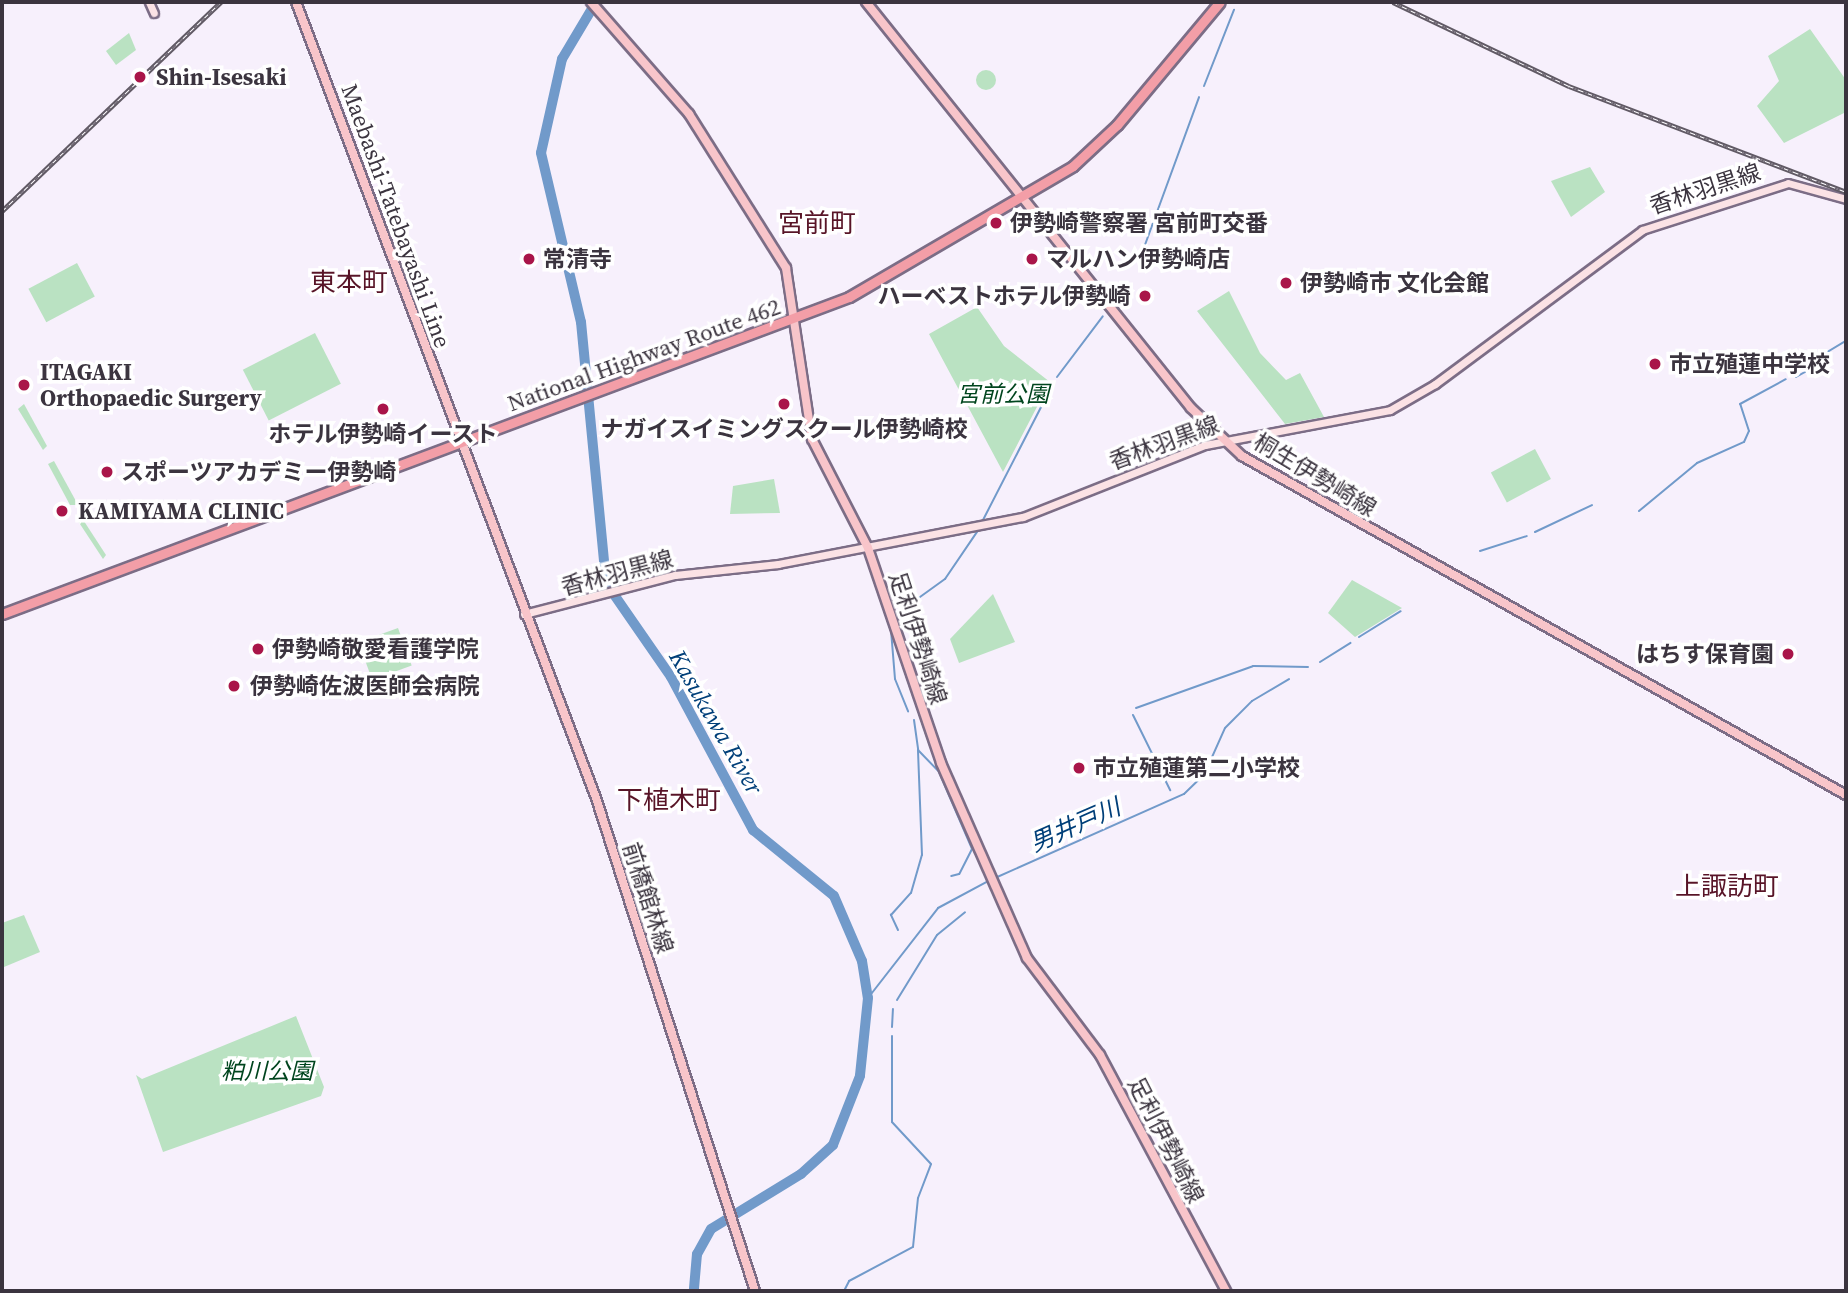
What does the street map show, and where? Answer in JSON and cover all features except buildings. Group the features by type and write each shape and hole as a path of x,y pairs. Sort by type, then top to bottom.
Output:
{"highway":[{"name":"National Highway Route 462","path":"2,614 797,318 883,280 1022,198 1104,139 1217,5"}],"main road":[{"path":"149,2 154,13"},
{"name":"Maebashi-Tatebayashi Line","path":"296,2 460,443"},
{"name":"足利伊勢崎線","path":"591,2 612,22 689,114 777,252 790,278 812,439 868,548 938,755 1027,958 1100,1055 1226,1291"},
{"name":"桐生伊勢崎線","path":"866,2 1022,198 1223,440 1284,483 1846,794"},
{"name":"香林羽黒線","path":"524,614 594,600 675,575 868,548 1023,517 1223,440 1352,421 1400,405 1642,230 1671,218 1792,183 1846,200"},
{"name":"前橋館林線","path":"460,443 596,798 755,1291"}],"green space":[{"path":"1810,29 1846,80 1846,112 1784,143 1757,106 1779,81 1768,56"},
{"path":"129,33 136,50 116,65 106,51"},
{"path":"986,70 993,73 996,80 993,87 986,90 979,87 976,80 979,73"},
{"path":"1590,167 1605,192 1571,217 1551,181"},
{"path":"77,263 95,297 46,322 28,289"},
{"path":"1229,291 1260,353 1286,380 1300,373 1324,417 1285,424 1197,311"},
{"name":"宮前公園","path":"977,307 1004,346 1050,382 1003,472 929,334"},
{"path":"315,333 341,384 269,421 243,370"},
{"path":"24,404 47,446 43,450 18,409"},
{"path":"1535,449 1551,479 1507,502 1491,472"},
{"path":"54,461 76,505 70,505 48,464"},
{"path":"774,479 780,513 730,514 733,486"},
{"path":"80,515 106,555 103,559 78,521"},
{"path":"1352,580 1402,608 1355,637 1328,613"},
{"path":"993,594 1015,642 959,663 950,639"},
{"path":"398,628 412,666 372,680 359,642"},
{"path":"24,915 40,952 4,967 2,923"},
{"name":"粕川公園","path":"296,1016 324,1087 321,1096 163,1152 136,1075 142,1079"}],"waterway":[{"name":"Kasukawa River","path":"596,2 562,59 541,153 581,322 606,583 671,677 753,830 834,896 862,961 868,998 860,1076 833,1145 801,1174 711,1229 697,1254 694,1291"},
{"path":"1204,86 1234,10"},
{"path":"1142,253 1199,97"},
{"path":"1057,377 1103,316"},
{"name":"男井戸川","path":"1814,360 1846,341"},
{"name":"男井戸川","path":"1796,377 1807,371"},
{"name":"男井戸川","path":"1639,511 1697,463 1744,442 1749,431 1740,404 1786,379"},
{"path":"983,520 1053,384"},
{"name":"男井戸川","path":"1535,532 1592,505"},
{"path":"895,615 945,579 979,529"},
{"name":"男井戸川","path":"1480,551 1527,536"},
{"name":"男井戸川","path":"1359,637 1401,611"},
{"path":"890,618 895,679 908,711"},
{"name":"男井戸川","path":"1320,662 1350,643"},
{"path":"1136,708 1253,666 1308,667"},
{"name":"男井戸川","path":"995,878 1184,794 1204,775 1225,728 1252,701 1289,679"},
{"path":"1133,715 1170,790"},
{"path":"914,720 918,750 939,772 972,849 959,874 951,876"},
{"path":"898,930 891,915 911,893 922,855 918,750"},
{"name":"男井戸川","path":"868,998 938,908 990,880"},
{"path":"897,1000 937,935 965,912"},
{"path":"892,1027 893,1009"},
{"path":"844,1291 849,1281 913,1247 918,1198 931,1164 892,1122 892,1036"}],"railway":[{"path":"2,211 221,2"},
{"path":"1393,2 1569,86 1846,192"}],"place":[{"name":"Shin-Isesaki","path":"140,77"},
{"name":"伊勢崎警察署 宮前町交番","path":"996,223"},
{"name":"常清寺","path":"529,259"},
{"name":"マルハン伊勢崎店","path":"1032,259"},
{"name":"伊勢崎市 文化会館","path":"1286,283"},
{"name":"ハーベストホテル伊勢崎","path":"1145,296"},
{"name":"市立殖蓮中学校","path":"1655,364"},
{"name":"ITAGAKI Orthopaedic Surgery","path":"24,385"},
{"name":"ナガイスイミングスクール伊勢崎校","path":"784,404"},
{"name":"ホテル伊勢崎イースト","path":"383,409"},
{"name":"スポーツアカデミー伊勢崎","path":"107,472"},
{"name":"KAMIYAMA CLINIC","path":"62,511"},
{"name":"伊勢崎敬愛看護学院","path":"258,649"},
{"name":"はちす保育園","path":"1788,654"},
{"name":"伊勢崎佐波医師会病院","path":"234,686"},
{"name":"市立殖蓮第二小学校","path":"1079,768"}],"district":[{"name":"宮前町","path":"817,224"},
{"name":"東本町","path":"349,283"},
{"name":"下植木町","path":"669,801"},
{"name":"上諏訪町","path":"1727,887"}]}
